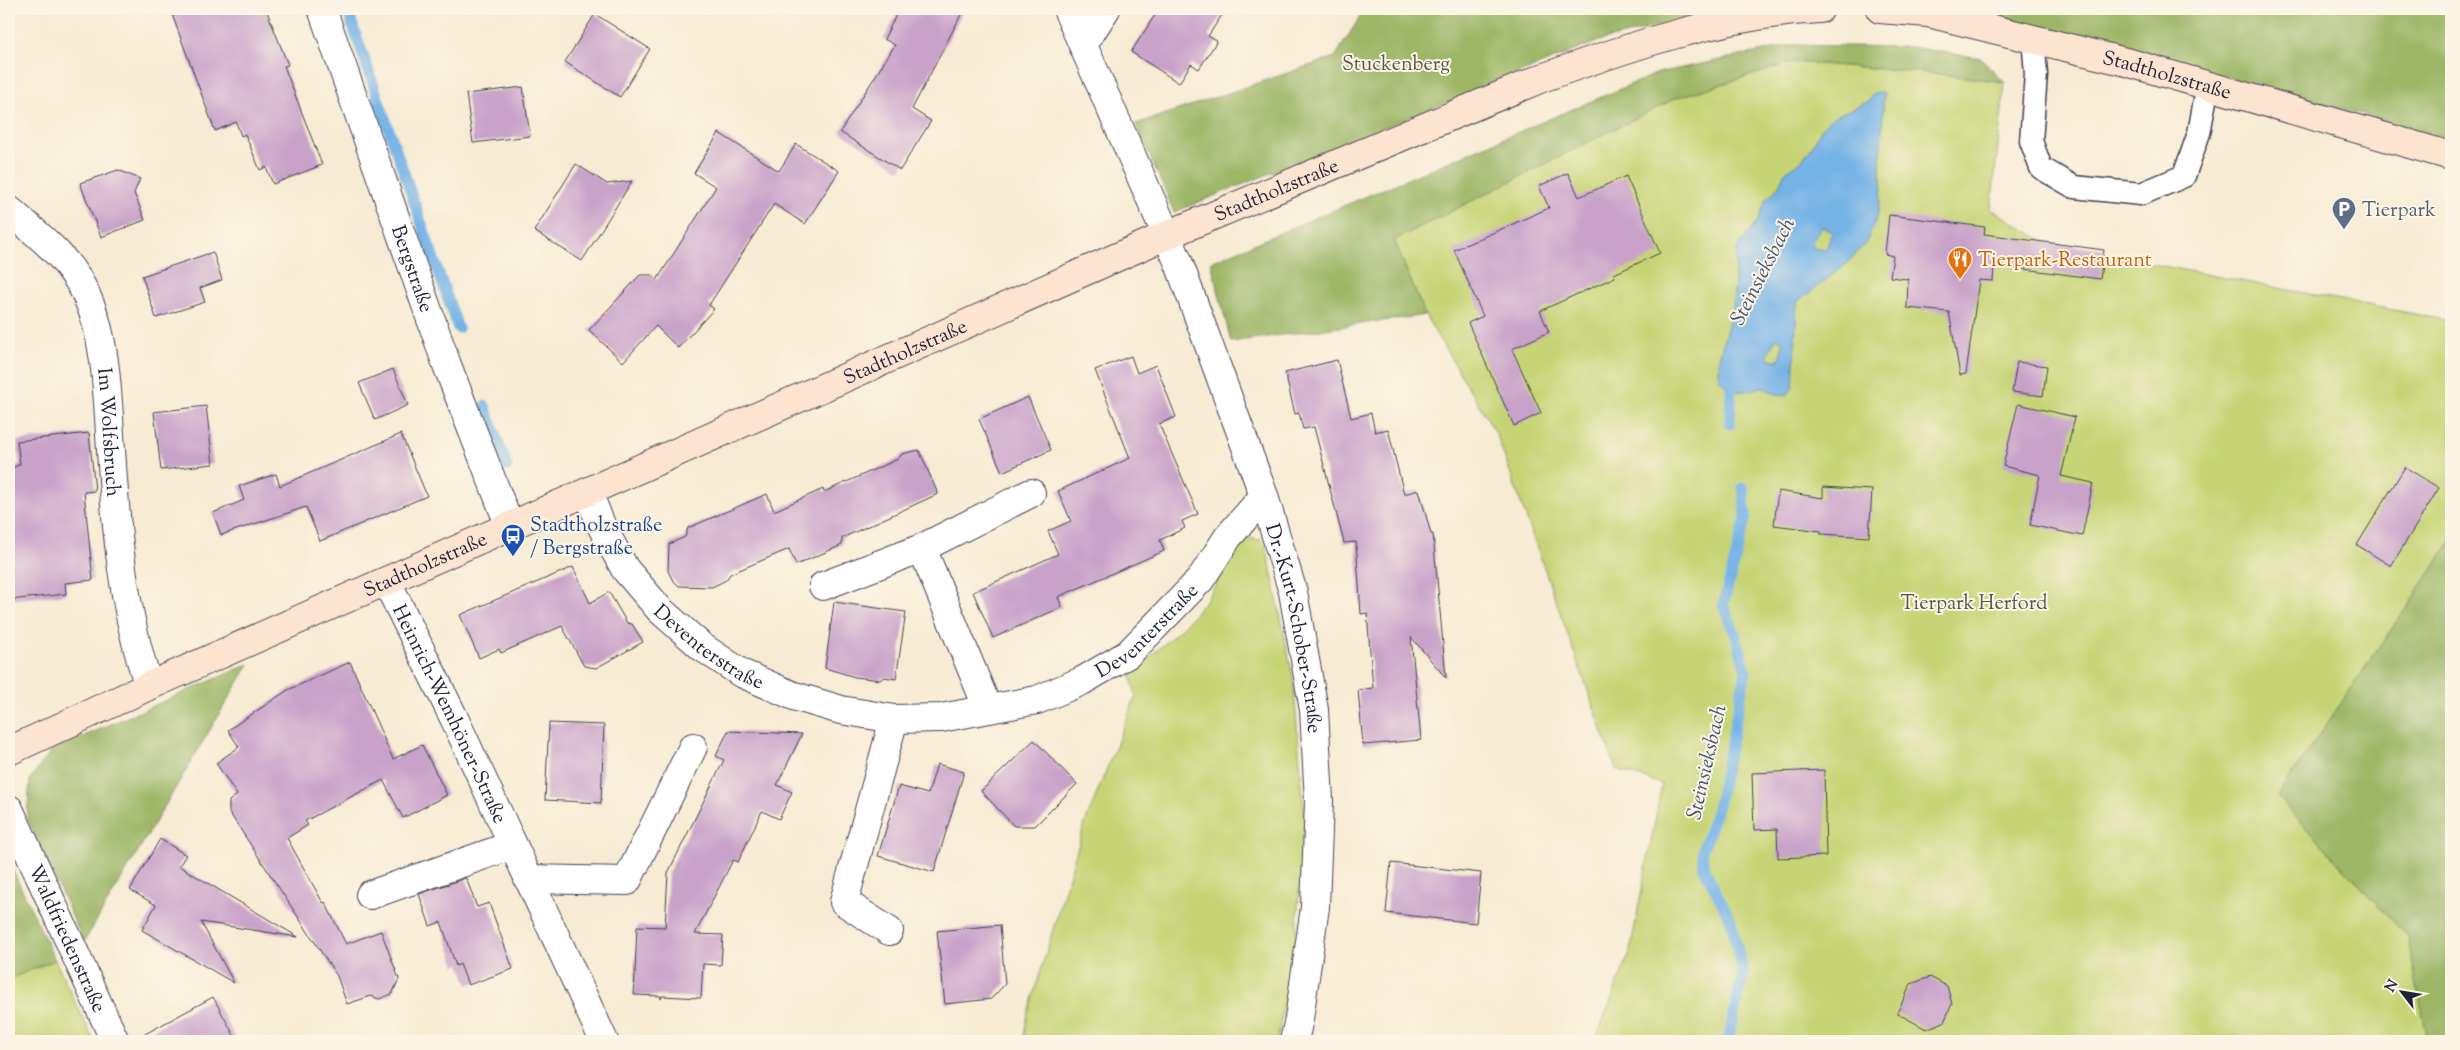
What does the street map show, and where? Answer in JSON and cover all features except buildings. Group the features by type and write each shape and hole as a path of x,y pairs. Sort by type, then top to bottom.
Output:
{"street":[{"name":"Bergstraße","path":"322,9 447,365 510,527"},
{"name":"Dr.-Kurt-Schober-Straße","path":"1067,9 1084,43 1167,235 1264,496 1293,592 1314,710 1319,800 1315,907 1299,1019 1294,1041"},
{"path":"1084,43 1106,9"},
{"name":"Stadtholzstraße","path":"9,751 149,686 1167,235 1542,78 1594,59 1732,21 1790,10 1820,9"},
{"name":"Stadtholzstraße","path":"1880,9 1928,13 2033,38 2208,84 2451,156"},
{"name":"Im Wolfsbruch","path":"9,210 48,243 71,269 90,304 100,345 107,399 116,516 136,650 149,686"},
{"name":"Deventerstraße","path":"588,492 602,527 625,569 660,610 702,647 741,673 794,696 841,710 894,719 941,718 1037,700 1082,681 1128,654 1200,580 1228,537 1264,496"},
{"path":"823,586 922,548 1031,493"},
{"path":"922,548 988,710"},
{"name":"Heinrich-Wemhöner-Straße","path":"387,582 454,718 604,1041"},
{"path":"889,931 844,902 894,719"},
{"path":"528,878 627,881 693,747"},
{"name":"Waldfriedenstraße","path":"9,809 115,1041"},
{"name":"Heinrich-Wemhöner-Straße","path":"370,895 513,845"}],"lane":[{"path":"2033,38 2036,74 2031,141 2041,168 2074,187 2140,194 2184,176 2199,133 2208,84"}],"green space":[{"name":"Stuckenberg","path":"1365,9 1728,9 1599,41 1174,212 1136,124 1335,57"},
{"path":"1964,9 2451,9 2451,139 2068,33"},
{"path":"1792,45 1910,47 1981,58 2005,82 1923,72 1794,62 1676,98 1394,240 1425,315 1231,342 1211,262 1658,73"},
{"name":"Tierpark Herford","path":"1794,62 1923,72 2005,82 1991,209 2058,250 2100,254 2451,321 2451,542 2277,797 2407,936 2428,1041 1595,1041 1630,952 1662,784 1616,769 1496,433 1425,315 1394,240 1676,98"},
{"path":"1247,538 1261,540 1267,550 1293,678 1305,821 1295,946 1277,1041 1023,1041 1028,1013 1085,823 1136,696 1130,672 1150,657 1189,620 1205,601 1229,560"},
{"path":"2451,542 2451,1041 2428,1041 2407,936 2277,797"},
{"path":"249,664 84,942 27,818 30,779 52,750"},
{"path":"9,862 55,960 9,979"},
{"path":"55,960 94,1041 9,1041 9,979"}],"water":[{"path":"1884,93 1880,167 1882,189 1877,217 1866,243 1844,266 1797,302 1793,388 1787,395 1776,394 1762,387 1743,391 1728,388 1719,378 1719,358 1733,307 1737,248 1758,221 1766,200 1778,188 1785,172 1800,162 1809,152 1822,128 1833,117 1869,101 1873,94","holes":["1822,227 1832,232 1826,249 1815,249 1812,245 1813,239","1778,339 1783,342 1781,357 1777,361 1769,358 1768,353 1775,340"]}],"waterway":[{"path":"347,9 458,328"},
{"name":"Steinsieksbach","path":"1730,424 1731,391 1736,376"},
{"path":"485,406 507,466"},
{"name":"Steinsieksbach","path":"1728,1041 1743,973 1731,921 1704,868 1702,852 1718,805 1746,671 1736,636 1723,605 1746,517 1743,488"}],"place":[{"name":"Tierpark","path":"2344,230"},
{"name":"Tierpark-Restaurant","path":"1960,280"},
{"name":"Stadtholzstraße / Bergstraße","path":"513,557"}]}
